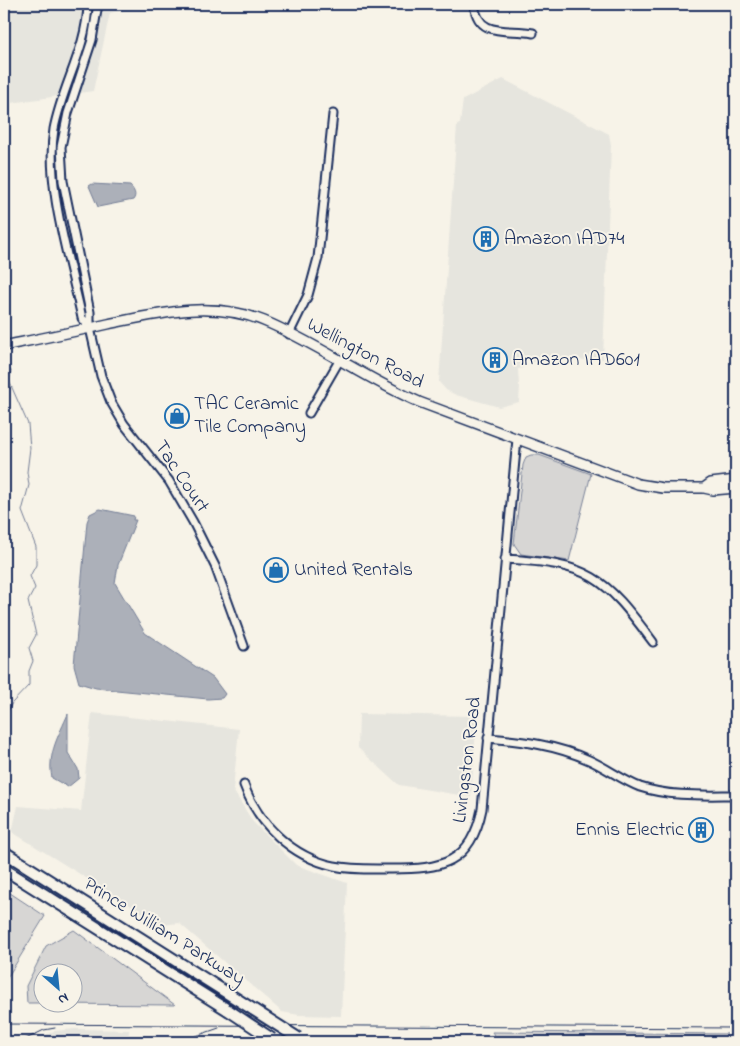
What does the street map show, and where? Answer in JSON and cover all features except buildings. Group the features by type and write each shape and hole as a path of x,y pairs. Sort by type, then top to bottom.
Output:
{"highway":[{"name":"Prince William Parkway","path":"4,852 301,1040"},
{"name":"Prince William Parkway","path":"4,869 275,1040"}],"main road":[{"name":"Wellington Road","path":"4,346 162,313 205,309 248,315 289,334 418,402 638,484 663,488 704,488 713,490 736,482"}],"street":[{"path":"88,4 84,35 55,127 52,162 56,198 82,318 90,328"},
{"path":"90,328 90,312 63,181 61,147 70,107 92,40 98,4"},
{"path":"474,4 478,19 490,30 533,32"},
{"path":"289,334 308,295 318,258 333,114"},
{"name":"Tac Court","path":"90,328 101,376 111,402 124,424 169,481 193,522 215,566 244,646"},
{"path":"309,413 339,361"},
{"name":"Livingston Road","path":"244,785 254,807 265,823 290,846 310,858 348,868 430,868 456,856 474,836 482,809 517,439"},
{"path":"505,559 565,565 588,574 599,581 621,601 653,642"},
{"path":"488,738 532,742 564,750 590,760 641,787 675,793 736,795"}],"shaded area":[{"path":"4,4 154,4 110,13 93,91 4,104"},
{"path":"503,79 609,134 611,145 603,359 529,362 529,358 525,358 525,361 521,362 523,368 518,369 519,402 499,407 456,395 446,390 439,382 457,125 460,124 463,100"},
{"path":"92,184 130,186 135,196 133,200 98,207 89,186"},
{"path":"539,455 591,474 569,561 521,554 514,544 523,465 526,457"},
{"path":"100,509 134,516 133,520 136,520 118,565 115,583 145,633 213,678 225,694 222,698 208,699 96,688 79,683 74,665 87,522 90,514"},
{"path":"92,713 239,729 233,790 253,822 296,865 347,883 341,1016 299,1015 282,1012 179,923 162,925 12,832 18,806 81,811"},
{"path":"68,714 68,753 78,769 79,778 68,787 52,778 51,761 52,753"},
{"path":"359,714 477,716 471,797 399,785 358,748"},
{"path":"4,889 45,916 4,983"},
{"path":"74,930 175,1005 82,1004 82,964 37,964 46,946"},
{"path":"32,974 32,1003 27,1003 26,986"},
{"path":"75,1029 129,1030 128,1042 31,1042 54,1031"},
{"path":"492,1032 736,1034 736,1042 499,1042"}],"waterway":[{"path":"4,362 11,371 9,381 28,424 30,448 27,472 29,485 22,511 36,547 36,565 30,576 35,588 28,601 36,635 29,648 33,661 29,671 29,685 12,703 4,718"}],"railway":[{"path":"4,1024 736,1028"},
{"path":"20,1042 44,1030 55,1028"},
{"path":"179,1042 219,1028"}],"place":[{"name":"Amazon IAD74","path":"486,239"},
{"name":"Amazon IAD601","path":"495,360"},
{"name":"TAC Ceramic Tile Company","path":"177,416"},
{"name":"United Rentals","path":"276,570"},
{"name":"Ennis Electric","path":"701,830"}]}
